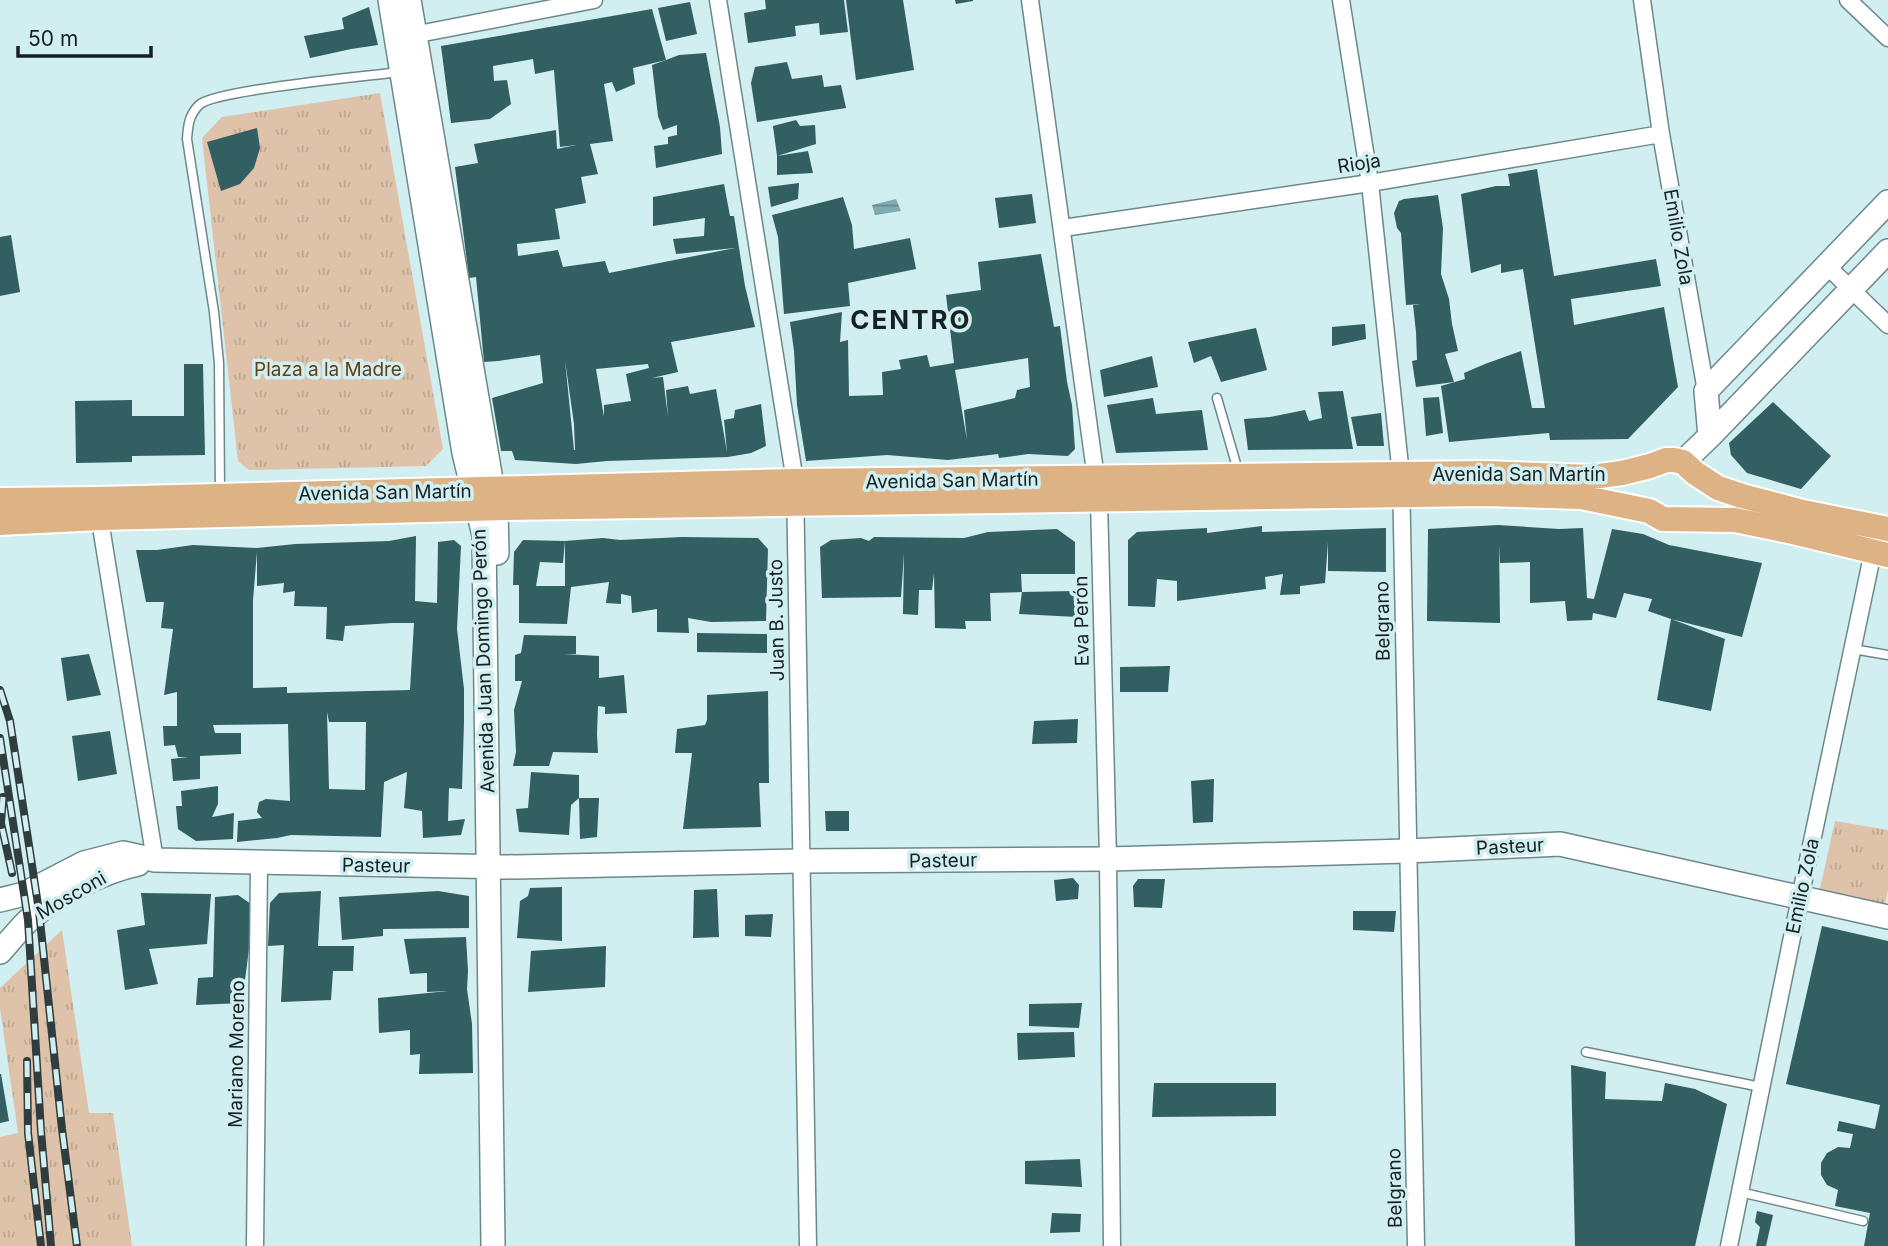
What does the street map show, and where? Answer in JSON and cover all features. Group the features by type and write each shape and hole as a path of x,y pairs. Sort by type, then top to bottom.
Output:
{"main road":[{"name":"Avenida San Martín","path":"0,499 99,509 795,492 1401,486 1484,473 1592,477 1622,473 1666,460 1674,460 1689,468"},
{"path":"1649,511 1640,497 1639,488 1650,466"},
{"path":"1678,518 1690,511 1698,499 1699,486 1689,468"},
{"path":"1689,468 1718,488 1762,502 1883,528"},
{"name":"Avenida San Martín","path":"1098,489 1239,477 1581,498 1649,511 1663,519 1735,520 1881,553"},
{"name":"Avenida San Martín","path":"0,523 220,496 484,499"}],"street":[{"name":"Avenida Juan Domingo Perón","path":"390,0 406,37 484,499 507,1246"},
{"name":"Avenida Juan Domingo Perón","path":"409,0 403,72 462,440 484,499"},
{"path":"406,37 594,0"},
{"name":"Juan B. Justo","path":"719,0 795,492 808,1246"},
{"name":"Eva Perón","path":"1030,0 1098,489 1108,859 1112,1246"},
{"name":"Belgrano","path":"1341,0 1370,183 1401,486 1416,1246"},
{"name":"Emilio Zola","path":"1642,0 1661,134 1706,391 1710,436"},
{"path":"1849,0 1888,38"},
{"name":"Rioja","path":"1063,228 1370,183 1661,134"},
{"path":"1706,391 1888,202"},
{"path":"1689,468 1710,436 1888,251"},
{"path":"1827,266 1888,325"},
{"path":"99,509 155,860"},
{"name":"Emilio Zola","path":"1729,1246 1853,649 1881,553 1883,528"},
{"name":"Pasteur","path":"0,900 24,894 84,863 123,853 155,860 495,867 1108,859 1560,844 1888,918"},
{"name":"Mosconi","path":"0,952 39,911 82,885 124,867 155,860"},
{"name":"Mariano Moreno","path":"255,1246 259,863"},
{"name":"Avenida Juan Domingo Perón","path":"493,1246 495,867"}],"lane":[{"path":"220,496 219,363 214,312 187,139 188,121 200,104 211,98 403,72"},
{"path":"1217,398 1239,477"},
{"path":"1853,649 1888,655"},
{"path":"1586,1052 1761,1087"},
{"path":"1740,1192 1863,1221"}],"green space":[{"name":"Plaza a la Madre","path":"380,93 443,449 426,466 249,470 238,461 202,138 222,117"},
{"path":"1835,821 1888,830 1888,890 1884,908 1819,893"},
{"path":"62,930 89,1113 113,1113 132,1246 0,1246 0,1137 18,1133 0,1008 0,988"}],"water":[{"path":"896,199 901,211 875,215 872,205"}],"building":[{"path":"765,0 844,0 848,32 820,35 819,23 795,26 796,36 748,43 744,13 766,9"},
{"path":"846,0 903,0 914,70 856,80"},
{"path":"955,0 973,0 973,1 956,4"},
{"path":"690,2 697,34 666,41 658,8"},
{"path":"369,7 378,45 310,58 304,36 344,29 342,18"},
{"path":"652,9 666,60 633,68 635,84 616,92 612,82 604,84 613,141 590,144 598,174 581,177 586,203 555,209 560,239 517,244 518,256 558,250 563,267 605,261 609,273 735,248 676,254 673,239 704,236 705,218 653,226 653,197 724,184 730,216 734,216 745,286 755,327 671,342 678,372 652,378 663,377 668,417 666,390 688,386 690,394 716,389 727,452 724,420 734,418 735,410 761,404 766,446 751,453 728,457 576,464 515,460 512,451 501,451 492,398 543,383 540,355 484,362 476,277 469,278 455,167 478,163 474,144 556,130 557,149 576,145 560,147 554,70 535,74 533,59 493,66 494,81 507,80 511,104 490,119 451,123 441,46","holes":["565,360 574,424 575,450 574,450","648,364 649,368 626,374 631,401 604,405 604,417 596,369"]},
{"path":"706,53 720,127 722,154 656,168 654,146 668,144 668,137 677,135 677,125 663,130 658,116 652,65 679,55"},
{"path":"787,62 792,79 822,75 824,87 841,85 846,108 757,122 751,83 755,67"},
{"path":"796,120 800,126 815,125 816,144 777,156 773,126"},
{"path":"257,128 260,148 254,168 240,184 221,191 207,142"},
{"path":"808,151 813,173 777,175 777,156"},
{"path":"1537,169 1554,276 1656,259 1661,286 1571,299 1574,325 1664,307 1678,387 1628,439 1550,440 1549,433 1449,442 1441,386 1465,379 1464,373 1521,351 1532,408 1545,408 1523,269 1501,273 1501,264 1471,273 1461,194 1496,186 1510,186 1508,174"},
{"path":"799,183 798,199 771,207 768,187"},
{"path":"1032,194 1036,223 999,228 995,198"},
{"path":"1438,195 1443,228 1441,274 1449,299 1458,351 1445,354 1454,382 1416,387 1412,361 1417,360 1413,305 1421,304 1406,305 1401,233 1397,228 1394,213 1399,201"},
{"path":"843,197 852,225 854,249 910,238 916,269 848,283 850,306 784,314 778,237 772,215"},
{"path":"11,235 20,292 0,296 0,237"},
{"path":"1041,254 1054,327 1060,326 1072,405 1075,449 1068,456 1028,454 999,458 998,454 948,460 887,455 806,461 797,405 790,322 842,312 840,342 848,340 849,396 883,395 882,372 901,369 899,360 927,355 930,367 954,363 946,295 981,290 978,262","holes":["1028,358 1030,387 1017,390 1015,398 964,410 967,440 955,370"]},
{"path":"1365,324 1366,339 1332,346 1332,327"},
{"path":"1256,328 1267,370 1221,382 1211,356 1194,363 1188,342"},
{"path":"1152,356 1158,387 1104,397 1100,370"},
{"path":"184,364 203,364 205,455 132,456 132,462 76,463 75,401 132,400 132,416 184,416"},
{"path":"1343,391 1353,449 1248,450 1244,419 1305,410 1309,421 1322,418 1318,392"},
{"path":"1439,397 1443,433 1426,436 1423,398"},
{"path":"1153,398 1156,414 1202,410 1208,450 1116,453 1107,405"},
{"path":"1773,402 1831,456 1801,489 1747,473 1731,455 1729,443"},
{"path":"1381,413 1384,446 1357,446 1351,417"},
{"path":"1498,525 1583,528 1587,598 1594,599 1612,529 1643,534 1669,545 1762,563 1742,637 1648,611 1652,599 1624,593 1616,618 1593,613 1592,620 1567,621 1565,601 1530,603 1530,562 1500,563 1499,545 1500,623 1427,621 1428,529"},
{"path":"1262,526 1262,532 1386,528 1386,572 1328,571 1328,542 1325,583 1300,586 1300,594 1280,595 1283,574 1265,577 1266,589 1177,601 1177,581 1157,579 1155,607 1128,606 1128,540 1137,532 1207,528 1207,533"},
{"path":"1057,529 1075,542 1075,574 1021,574 1022,592 990,593 991,621 965,621 966,629 935,628 934,573 932,590 919,590 918,615 903,614 904,553 901,597 822,598 820,547 831,540 861,538 869,541 874,537 964,538 988,532"},
{"path":"416,536 415,601 437,603 438,542 454,540 461,546 457,629 464,689 462,789 449,788 448,821 465,819 461,835 423,838 422,811 404,808 407,772 384,782 381,837 291,835 237,842 238,821 262,818 257,812 259,802 266,799 290,801 288,724 213,725 215,733 241,733 241,754 200,756 200,779 173,781 171,759 188,757 178,757 175,745 164,746 163,726 177,726 177,692 164,695 173,629 161,628 164,602 146,602 136,550 193,545 257,548 389,541","holes":["257,552 257,586 284,583 283,593 295,591 294,606 327,607 326,639 343,641 345,626 414,623 410,690 287,693 287,687 253,688 253,600","327,712 329,722 366,722 365,790 329,789"]},
{"path":"682,537 758,538 768,549 766,621 711,622 688,618 689,633 657,632 657,609 632,613 631,596 621,594 621,604 606,603 609,582 571,587 567,624 519,623 519,585 513,585 514,552 523,540","holes":["565,541 565,586 536,586 540,562 563,563"]},
{"path":"1075,591 1077,617 1019,614 1022,592"},
{"path":"1671,619 1725,639 1711,711 1657,700"},
{"path":"697,633 767,634 767,653 697,652"},
{"path":"524,635 576,636 576,654 564,654 599,656 599,678 624,675 627,713 605,714 605,707 598,706 598,753 553,752 549,766 513,766 516,752 514,710 522,681 515,681 515,655 521,653"},
{"path":"89,654 101,695 67,701 61,658"},
{"path":"1170,666 1168,692 1120,692 1120,667"},
{"path":"768,691 769,783 759,783 761,827 683,829 692,753 675,753 677,729 705,725 707,695"},
{"path":"1078,719 1077,743 1032,744 1034,721"},
{"path":"110,731 117,774 78,781 72,736"},
{"path":"531,772 579,775 579,798 571,805 569,835 519,832 516,809 528,808"},
{"path":"1214,779 1213,822 1193,823 1191,781"},
{"path":"218,786 218,804 212,817 234,813 233,839 196,841 178,829 176,806 182,806 181,791"},
{"path":"579,798 599,798 597,837 580,839"},
{"path":"825,811 849,811 849,831 826,831"},
{"path":"1073,878 1079,885 1078,899 1056,901 1054,880"},
{"path":"1138,879 1165,879 1162,908 1134,907 1133,886"},
{"path":"562,887 562,941 517,938 520,901 528,896 530,888"},
{"path":"717,889 719,937 693,938 694,890"},
{"path":"321,891 318,946 354,946 353,971 333,971 331,1000 281,1002 284,945 268,946 270,903 279,893"},
{"path":"438,891 469,896 469,928 383,929 383,936 342,940 339,897"},
{"path":"141,893 211,894 207,944 149,949 158,984 125,990 117,930 145,925"},
{"path":"238,895 251,904 242,1003 196,1005 198,978 213,977 215,897"},
{"path":"1353,911 1396,911 1394,932 1353,930"},
{"path":"773,914 771,937 745,936 745,915"},
{"path":"1822,926 1888,941 1888,1246 1864,1246 1870,1213 1835,1206 1838,1190 1827,1185 1821,1175 1821,1163 1827,1153 1838,1147 1850,1148 1853,1134 1837,1131 1839,1121 1875,1129 1880,1105 1786,1084"},
{"path":"466,937 473,1073 419,1074 420,1054 410,1055 410,1030 379,1033 378,998 448,991 427,992 427,973 410,974 404,939"},
{"path":"606,946 605,987 528,992 531,951"},
{"path":"1082,1003 1079,1028 1029,1026 1029,1004"},
{"path":"1074,1032 1075,1057 1018,1060 1017,1033"},
{"path":"1571,1065 1606,1072 1605,1099 1662,1101 1665,1083 1695,1089 1727,1104 1695,1246 1575,1246"},
{"path":"0,1074 9,1121 0,1123"},
{"path":"1154,1083 1276,1083 1276,1116 1152,1117"},
{"path":"1080,1159 1082,1187 1025,1184 1025,1161"},
{"path":"1757,1211 1773,1215 1766,1246 1756,1246 1760,1227 1755,1222"},
{"path":"1052,1213 1081,1214 1080,1232 1050,1233"}],"railway":[{"path":"0,690 10,721 39,911 77,1246"},
{"path":"0,738 28,920 51,1246"},
{"path":"3,797 1,823 12,873"},
{"path":"27,1061 28,1133 41,1246"}],"district":[{"name":"CENTRO","path":"911,320"}]}
